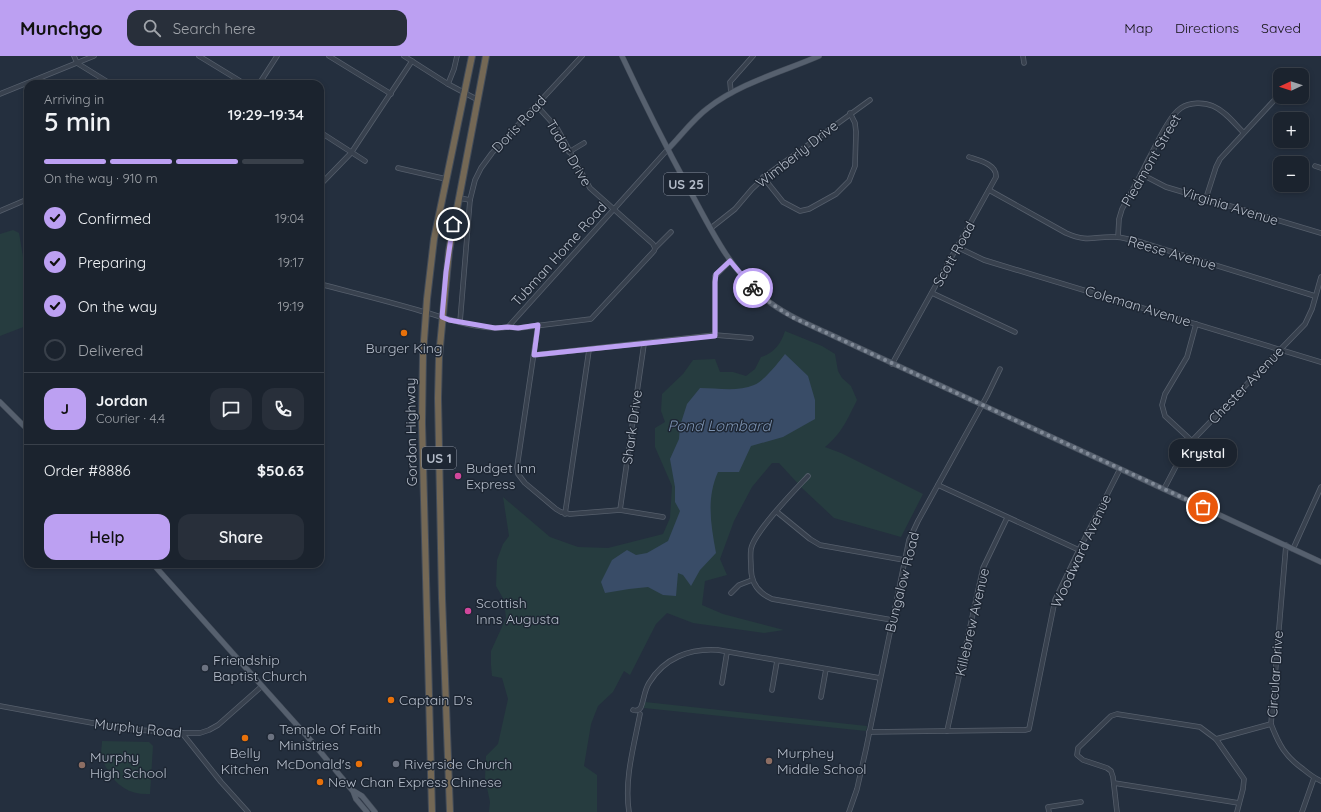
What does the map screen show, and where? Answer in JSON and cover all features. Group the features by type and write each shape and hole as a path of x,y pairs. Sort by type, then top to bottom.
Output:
{"highway":[{"name":"Gordon Highway","path":"432,812 422,402 426,312 432,251 463,92 472,56"},
{"name":"Gordon Highway","path":"450,812 442,598 438,405 439,357 449,251 486,56"}],"main road":[{"name":"US 25","path":"622,56 668,149 730,261 753,288 772,304 790,316 809,325 1321,562"},
{"name":"Tubman Home Road","path":"668,149 704,111 731,93 819,56"},
{"path":"0,402 24,426"},
{"path":"157,568 352,790 356,799 367,812"},
{"path":"352,790 362,796 375,812"}],"street":[{"path":"74,56 77,63 105,80"},
{"path":"35,80 94,56"},
{"path":"200,56 239,80"},
{"path":"261,80 276,56"},
{"path":"329,56 391,94"},
{"path":"404,56 448,84 478,100"},
{"path":"448,84 457,56"},
{"name":"Doris Road","path":"460,322 470,200 475,180 486,161 582,56"},
{"path":"731,93 730,82 753,56"},
{"path":"1023,56 1024,63"},
{"path":"324,181 352,153 412,61"},
{"path":"0,94 24,84"},
{"name":"Wimberly Drive","path":"711,228 735,209 763,177 870,100"},
{"path":"1206,198 1218,162 1243,132 1273,101"},
{"name":"Piedmont Street","path":"1118,237 1121,213 1172,118 1182,107 1198,103 1212,105 1222,111 1243,132"},
{"name":"Tudor Drive","path":"537,106 553,122 590,188 653,244 655,248"},
{"path":"763,177 783,202 800,211 809,209 836,194 849,181 855,166 856,132 855,123 850,113"},
{"path":"324,135 365,161"},
{"path":"569,152 584,143"},
{"name":"Tubman Home Road","path":"508,327 668,149"},
{"name":"Scott Road","path":"892,364 996,177 996,171 988,165 969,157"},
{"path":"1315,166 1321,168"},
{"path":"398,168 446,179"},
{"name":"Virginia Avenue","path":"1141,174 1166,187 1321,233"},
{"name":"Reese Avenue","path":"989,190 1066,233 1078,238 1091,240 1118,237 1137,241 1315,296"},
{"path":"459,198 470,200"},
{"path":"0,211 24,201"},
{"path":"324,285 460,322 495,328 518,328 591,319 671,232"},
{"name":"Coleman Avenue","path":"958,247 984,260 1321,362"},
{"path":"715,336 715,276 730,261"},
{"name":"Chester Avenue","path":"1164,489 1181,455 1192,441 1305,324 1309,316 1321,277"},
{"path":"932,293 1015,332"},
{"path":"1192,441 1165,416 1162,405 1165,394 1187,357 1196,324"},
{"path":"538,325 517,467 519,477 556,509 565,514 620,510 663,517"},
{"path":"534,355 715,336 751,338"},
{"name":"Shark Drive","path":"620,510 644,344"},
{"path":"565,514 589,350"},
{"name":"Bungalow Road","path":"850,812 869,732 904,560 912,532 982,405 1000,369"},
{"name":"Woodward Avenue","path":"947,731 1028,729 1055,600 1120,469"},
{"path":"808,476 756,537 750,556 752,580 760,591 772,599 892,620"},
{"path":"938,485 1079,550"},
{"path":"1293,549 1321,487"},
{"path":"776,512 806,536 820,545 904,560"},
{"name":"Killebrew Avenue","path":"947,731 983,568 1008,518"},
{"name":"Circular Drive","path":"1286,545 1271,724 1283,751 1290,759 1314,778 1321,781"},
{"path":"732,593 739,585 752,580"},
{"path":"633,710 640,708 648,684 658,671 671,660 697,650 727,652 880,678"},
{"path":"722,683 727,652"},
{"path":"772,690 777,661"},
{"path":"821,697 826,669"},
{"name":"Murphy Road","path":"0,706 124,729 200,733 218,725 262,686"},
{"path":"629,812 629,774 640,714"},
{"path":"1117,812 1112,771 1083,760 1077,755 1078,748 1111,716 1117,714 1200,727 1216,740 1244,779 1237,812"},
{"path":"1216,740 1271,724"},
{"path":"869,732 947,731"},
{"path":"182,733 221,782 248,812"},
{"path":"1302,812 1314,778"},
{"path":"1114,783 1239,803"},
{"path":"1048,810 1082,802"}],"green space":[{"path":"13,230 19,233 24,262 24,327 0,336 0,234"},
{"path":"785,331 822,346 835,354 838,371 842,378 851,386 857,400 836,437 825,447 841,453 923,494 901,537 834,518 802,488 779,463 772,463 752,487 734,521 720,559 727,575 705,581 702,605 723,614 784,630 764,633 693,623 667,613 656,624 630,675 624,671 613,692 598,706 591,724 584,766 597,775 597,812 489,812 490,802 485,778 486,756 498,744 508,699 502,678 492,676 491,665 491,651 506,618 504,600 496,586 497,560 503,544 509,536 503,497 550,537 578,547 608,548 663,534 670,518 672,486 655,447 655,428 665,422 661,411 662,394 683,374 693,360 715,359 720,372 733,372 746,376 755,369 761,357 770,353 776,347"},
{"path":"645,702 867,726 866,731 644,708"},
{"path":"102,741 149,742 153,746 150,794 136,793 119,785 111,775 102,758"}],"water":[{"name":"Pond Lombard","path":"785,354 808,376 815,400 815,419 783,437 751,446 739,472 718,472 714,482 711,502 711,522 716,553 700,570 691,586 683,575 678,573 676,596 663,595 648,587 605,593 601,582 612,560 627,550 636,555 647,553 668,541 680,511 675,502 675,487 670,459 679,439 680,426 687,404 700,388 734,389 748,387 758,383 771,371"}],"way so far":[{"path":"753,288 772,304 790,316 1203,507"}],"place":[{"name":"Burger King","path":"404,333"},
{"name":"Budget Inn Express","path":"458,476"},
{"name":"Krystal","path":"1203,507"},
{"name":"Scottish Inns Augusta","path":"468,611"},
{"name":"Friendship Baptist Church","path":"205,668"},
{"name":"Captain D's","path":"391,700"},
{"name":"Temple Of Faith Ministries","path":"271,737"},
{"name":"Belly Kitchen","path":"245,738"},
{"name":"Murphey Middle School","path":"769,761"},
{"name":"McDonald's","path":"359,764"},
{"name":"Riverside Church","path":"396,764"},
{"name":"Murphy High School","path":"82,765"},
{"name":"New Chan Express Chinese","path":"320,782"}],"route":[{"path":"453,224 446,272 442,317 449,320 495,328 518,328 538,325 534,355 715,336 716,274 730,261 753,288"}]}
